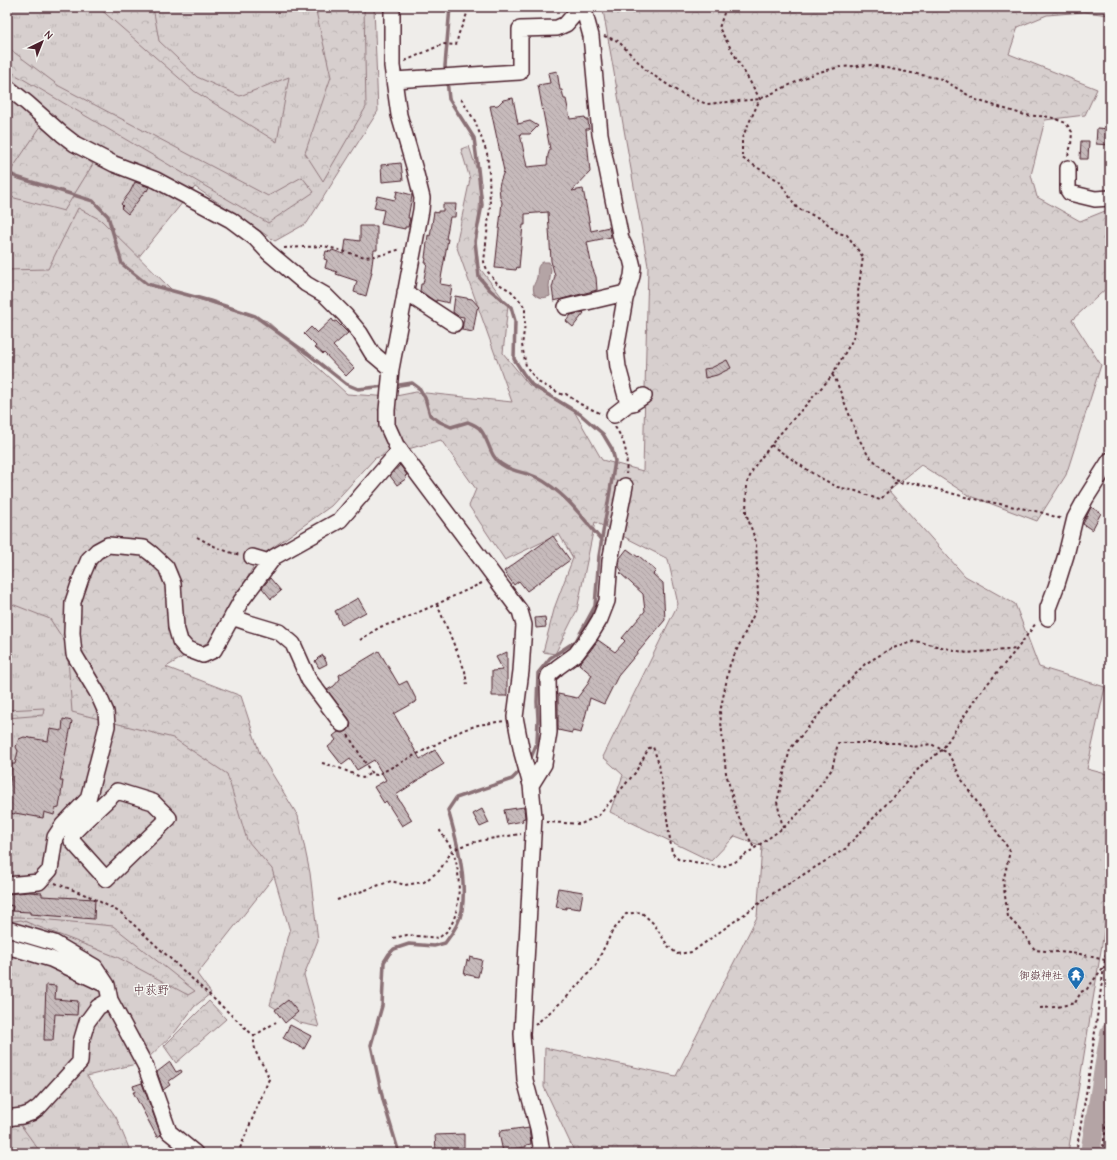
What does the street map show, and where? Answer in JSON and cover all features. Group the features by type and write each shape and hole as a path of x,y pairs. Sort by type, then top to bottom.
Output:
{"street":[{"path":"392,7 393,73 399,115 422,198 391,372 386,410 387,425 396,445 520,611 524,625 521,671 515,720 528,773 533,826 522,1034 525,1080 544,1150"},
{"path":"393,73 426,78 520,72 520,29 557,28 566,24 582,7 591,36 600,134 621,239 631,259 633,267 632,276 626,294 616,350 611,357 618,367 618,411 644,396"},
{"path":"7,87 75,144 114,164 156,180 231,220 255,238 268,252 306,284 325,295 345,315 360,334 372,353 391,372"},
{"path":"1068,168 1068,190 1070,193 1096,199 1110,198"},
{"path":"405,292 454,324"},
{"path":"566,307 626,294"},
{"path":"7,885 39,882 50,870 55,837 63,825 83,814 117,791 153,802 170,818 106,879 72,841 73,833 83,814 88,799 107,726 106,712 98,694 74,654 72,633 73,602 89,559 97,551 108,545 144,548 152,554 166,567 173,584 176,627 180,641 187,649 203,655 214,650 240,601 269,562 274,557 340,520 400,450"},
{"path":"1048,613 1066,555 1075,518 1110,460"},
{"path":"528,773 544,764 549,732 549,674 576,654 591,634 607,601 610,561 625,486"},
{"path":"252,557 269,562"},
{"path":"232,616 249,624 279,632 293,644 309,680 342,724"},
{"path":"7,929 54,943 95,967 107,985 104,1003 87,1022 80,1042 80,1062 39,1107 22,1116 7,1118"},
{"path":"7,946 51,959 107,985"},
{"path":"104,1003 121,1019 145,1065 169,1132 195,1153"}],"path":[{"path":"393,73 443,44 456,45 468,9 471,7"},
{"path":"726,7 719,28 760,99"},
{"path":"591,36 601,35 618,41 647,71 683,95 707,104 760,99 815,73 840,67 871,65 942,79 976,100 1026,115 1050,116 1066,123 1072,132 1071,145 1068,155 1068,168"},
{"path":"461,99 475,121 487,153 490,206 484,262 488,272 497,283 511,292 522,303 525,309 525,324 522,345 526,366 538,382 563,395 566,394 580,404 601,413 618,411 620,433 628,460 625,486"},
{"path":"754,848 737,814 726,773 720,712 730,664 755,612 758,597 756,542 746,513 747,483 754,467 778,436 832,375 853,339 859,313 858,292 863,257 847,235 838,232 823,220 797,208 779,181 742,158 742,138 760,99"},
{"path":"268,252 274,248 324,246 365,256 382,255 414,244"},
{"path":"832,375 835,378 858,437 868,455 895,480 906,483"},
{"path":"771,445 812,473 836,487 856,491 880,500 895,484 916,483 965,497 1040,512 1074,523"},
{"path":"197,537 230,553 252,557"},
{"path":"360,640 380,627 399,621 437,604 494,576"},
{"path":"437,604 465,671 467,685"},
{"path":"522,1034 528,1032 566,998 595,966 612,932 626,914 641,912 654,924 668,946 677,954 692,952 775,892 845,849 922,765 942,750 978,695 1048,613"},
{"path":"783,828 777,802 790,749 827,705 865,664 890,649 915,641 967,653 1017,649"},
{"path":"342,724 371,773 377,775 463,730 478,725 515,720"},
{"path":"337,900 391,881 405,885 424,882 439,872 453,850 469,844 533,826 581,824 599,815 635,773 649,748 653,747 659,764 672,853 678,858 722,867 735,862 783,828 799,813 832,769 838,743 898,743 913,747 931,744 948,753 962,780 1010,851 1003,882 1008,917 1021,930 1035,950 1080,954 1105,960"},
{"path":"322,763 337,766 363,778 371,773"},
{"path":"393,938 407,935 439,938 447,932 452,923 458,906 459,880 453,850 440,831 443,828"},
{"path":"42,878 91,897 121,913 254,1036 254,1045 258,1058 267,1072 269,1079 238,1153"},
{"path":"1076,1153 1088,1082 1110,924"},
{"path":"1104,968 1110,969"},
{"path":"1040,1008 1057,1007 1075,1003 1081,992 1088,989 1104,968"},
{"path":"254,1036 276,1022"},
{"path":"1102,1153 1110,1102"}],"green space":[{"path":"7,7 374,7 378,111 307,223 275,241 195,187 129,269 123,682 223,721 294,851 197,974 211,993 194,1007 175,1032 144,1062 87,1076 116,1117 131,1153 7,1153"},
{"path":"98,7 153,7 159,41 197,77 240,96 289,77 277,142 194,91"},
{"path":"315,7 364,7 366,107 323,181 305,153 331,77"},
{"path":"606,7 1110,7 1110,15 1084,12 1047,15 1018,27 1009,54 1097,89 1085,115 1045,120 1031,175 1037,197 1080,221 1110,209 1110,285 1072,320 1101,365 1066,475 1037,521 968,495 921,465 889,491 965,576 1015,604 1039,667 1105,687 1087,769 1110,775 1110,895 1068,1153 575,1153 544,1087 545,1048 676,1076 757,917 762,846 735,836 711,861 610,812 623,775 603,757 678,604 668,559 595,522 577,610 555,654 543,652 555,606 573,558 559,534 505,560 469,506 476,489 441,440 375,458 331,506 258,558 215,638 166,667 241,696 260,754 298,816 310,873 318,940 304,975 319,1027 300,1023 270,1005 290,931 272,869 247,840 227,774 173,738 72,712 67,645 50,619 7,602 7,270 48,269 78,208 101,220 173,291 267,321 347,394 391,397 416,392 512,402 456,245 470,179 461,149 469,146 481,183 475,262 508,305 503,353 529,385 574,411 602,460 643,471 648,266 603,10"},
{"path":"7,47 59,86 268,196 302,177 314,192 268,223 16,75 7,68"},
{"path":"41,126 93,164 64,211 7,196 7,172 10,172"},
{"path":"44,708 43,715 7,718 7,710"},
{"path":"7,917 113,926 195,991 188,995 117,957 21,920 7,922"},
{"path":"209,1001 226,1019 176,1063 164,1046"},
{"path":"20,1124 41,1153 7,1153 7,1126"}],"shaded area":[{"path":"543,262 549,262 551,270 549,286 550,296 545,298 539,297 534,293 533,288 537,277 538,267"}],"building":[{"path":"557,71 560,90 562,90 564,99 566,99 570,119 585,117 586,120 588,120 589,129 586,129 590,172 572,191 583,189 591,231 609,227 611,237 587,242 592,267 596,277 597,290 554,301 552,288 555,276 551,261 548,212 525,214 525,225 523,225 519,268 517,267 516,270 495,268 502,202 499,187 504,171 490,106 498,105 503,100 513,98 518,124 530,121 538,126 530,134 520,134 527,167 547,165 550,149 538,85 550,83 548,73"},
{"path":"1097,128 1110,129 1110,145 1096,144"},
{"path":"1081,141 1089,141 1088,159 1080,159"},
{"path":"401,163 403,180 382,182 381,165"},
{"path":"135,182 149,187 128,214 121,208 123,206 121,204"},
{"path":"397,191 412,195 408,218 410,218 408,227 405,227 405,229 381,224 384,210 374,208 377,196 395,200"},
{"path":"443,204 456,204 455,217 450,217 446,239 448,239 440,284 452,286 449,303 436,300 436,302 420,291 421,284 423,284 427,263 425,263 425,258 428,235 430,236 434,212 438,213 438,211 443,211"},
{"path":"360,226 377,226 377,250 374,250 372,272 366,296 354,292 357,281 336,274 337,272 325,268 327,260 324,259 326,251 331,252 332,250 344,254 346,239 360,241"},
{"path":"455,296 472,299 479,307 477,309 473,332 462,330 464,317 458,316 453,312"},
{"path":"584,313 573,327 566,321 571,315"},
{"path":"332,319 348,333 333,346 354,368 346,376 324,353 323,354 315,347 316,346 304,334 311,327 317,333"},
{"path":"727,360 731,368 717,375 705,378 704,369 711,368"},
{"path":"400,465 407,475 405,476 407,478 397,485 390,476"},
{"path":"1091,507 1101,513 1092,530 1083,524"},
{"path":"553,536 570,560 527,591 519,581 514,585 504,571"},
{"path":"627,549 638,557 639,556 656,571 653,574 663,583 665,620 618,676 604,704 590,698 581,733 558,730 558,694 577,698 587,685 592,675 579,664 598,640 615,652 625,641 622,638 645,611 643,594 620,573 622,571 619,567 620,558"},
{"path":"270,578 281,591 271,599 262,588"},
{"path":"358,598 366,612 342,625 335,611"},
{"path":"545,617 546,627 536,628 535,618"},
{"path":"379,651 399,685 407,681 417,701 394,714 420,759 435,750 444,764 396,795 412,820 402,826 386,801 384,803 374,787 386,780 374,760 357,770 350,759 342,765 328,747 336,740 333,736 338,732 343,733 347,731 350,728 351,723 327,690 334,686 340,679 339,675"},
{"path":"507,652 507,696 492,696 492,671 503,670 496,657"},
{"path":"323,655 327,664 319,668 315,661"},
{"path":"63,719 72,721 60,781 63,781 59,808 55,809 54,815 44,812 43,818 7,812 7,797 10,776 12,764 15,764 18,751 16,747 19,739 24,737 48,741 50,729 62,731"},
{"path":"524,807 525,818 522,819 523,821 507,824 504,810"},
{"path":"482,809 489,823 480,827 473,814"},
{"path":"558,888 583,892 580,909 556,907"},
{"path":"29,892 42,893 42,896 95,899 94,919 30,914 30,912 12,911 13,906 7,905 7,894"},
{"path":"470,957 482,960 478,977 464,974 467,960 469,961"},
{"path":"46,985 56,986 55,999 78,1001 77,1015 55,1014 53,1040 44,1040"},
{"path":"288,1000 298,1012 285,1023 275,1010"},
{"path":"290,1025 311,1036 304,1049 283,1038"},
{"path":"170,1062 176,1072 181,1070 182,1072 168,1082 170,1085 163,1090 157,1072"},
{"path":"142,1083 161,1135 157,1137 133,1092 135,1092 133,1086"},
{"path":"529,1128 531,1144 526,1145 526,1147 511,1149 503,1152 499,1133 500,1131"},
{"path":"464,1134 464,1148 458,1148 458,1151 436,1152 435,1135"}],"waterway":[{"path":"446,74 445,66 450,7"},
{"path":"447,80 449,99 474,138 482,205 475,241 479,277 490,290 511,307 515,321 514,359 532,385 580,414 603,434 612,449 615,461 599,556 595,606 576,641 550,658 538,673 537,743 529,762"},
{"path":"7,172 16,177 93,201 108,216 122,264 147,284 210,301 255,316 308,354 346,384 358,389 386,386"},
{"path":"393,386 412,383 420,389 425,398 430,415 440,422 451,427 468,422 478,427 485,437 491,452 497,461 510,469 532,475 546,483 564,497 602,541"},
{"path":"399,1153 383,1100 371,1045 382,1006 384,962 394,949 409,944 434,946 445,943 448,939 459,919 462,910 463,898 460,860 455,834 448,810 456,798 512,779 522,769"},
{"path":"1090,1153 1110,1033"}],"place":[{"name":"御嶽神社","path":"1076,990"}],"district":[{"name":"中荻野","path":"151,990"}]}
